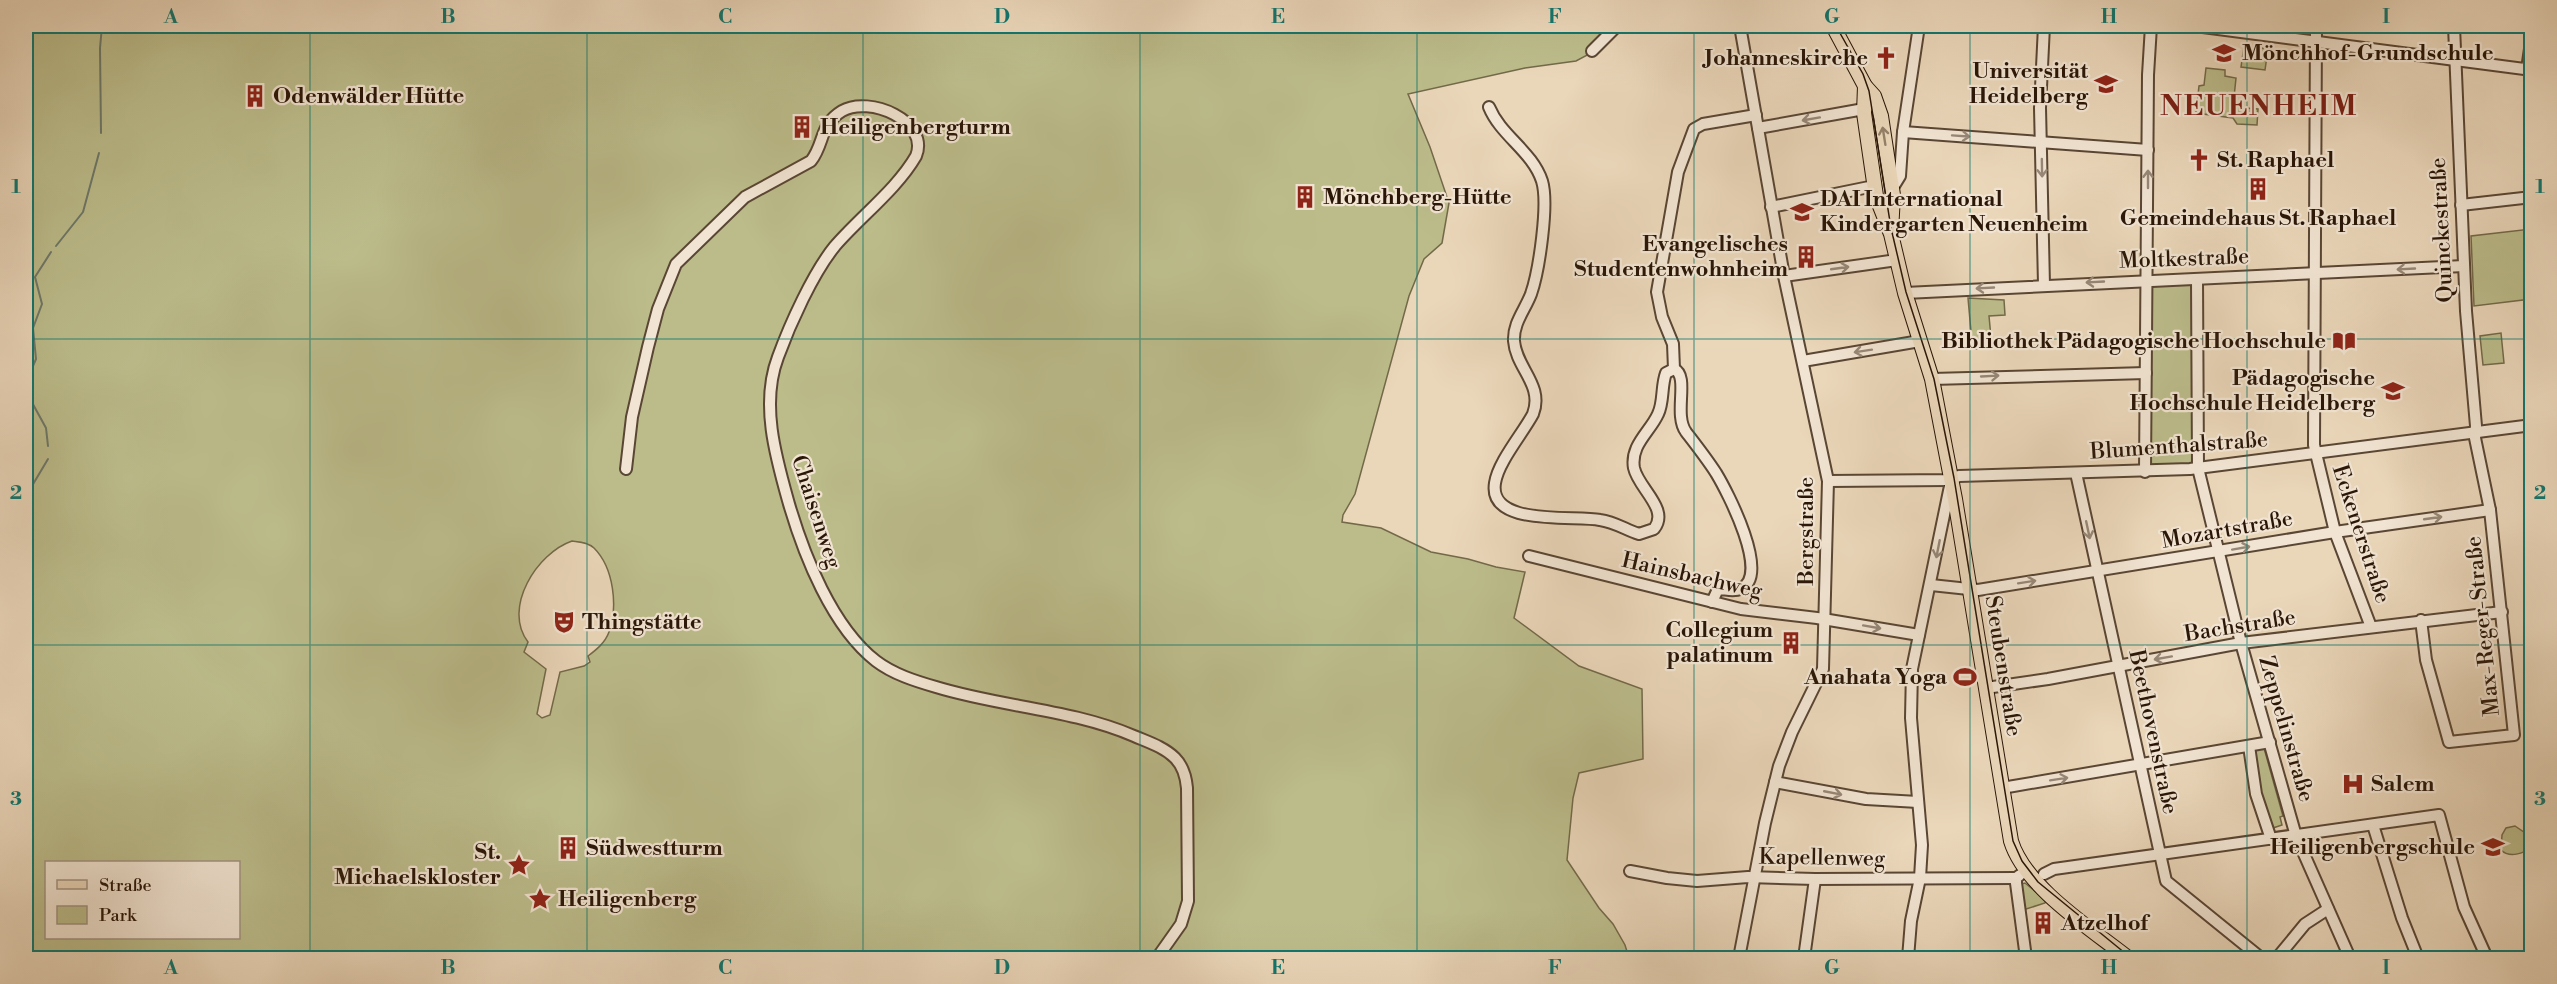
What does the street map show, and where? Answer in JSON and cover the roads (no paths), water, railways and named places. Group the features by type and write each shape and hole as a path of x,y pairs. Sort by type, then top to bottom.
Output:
{"main road":[{"path":"1833,26 1865,86 1874,96 1881,116 1892,189 1891,234"},
{"path":"1865,86 1864,109 1876,199 1891,234"},
{"name":"Steubenstraße","path":"1891,234 1905,292 1932,379 1952,480 2011,841 2021,874 2128,958"}],"street":[{"path":"1592,51 1617,26"},
{"name":"Bergstraße","path":"1739,958 1775,782 1792,732 1821,677 1824,657 1828,481 1784,276 1740,26"},
{"path":"1892,189 1900,176 1903,132 1918,26"},
{"path":"2044,26 2040,108 2044,285"},
{"path":"2145,472 2151,26"},
{"path":"2195,26 2316,33 2529,70 2532,35"},
{"name":"Quinckestraße","path":"2454,26 2464,266 2475,432"},
{"name":"Eckenerstraße","path":"2316,33 2314,449 2335,532 2371,627"},
{"name":"Chaisenweg","path":"626,469 632,417 648,347 665,289 680,259 752,191 811,161 830,120 842,111 859,105 871,105 899,118 915,133 919,145 916,156 908,169 824,261 806,294 775,364 771,397 772,436 788,498 807,557 839,618 863,650 886,667 925,684 962,694 1102,724 1160,747 1177,759 1185,773 1187,788 1189,892 1180,924 1157,958"},
{"path":"1489,107 1498,124 1534,165 1541,179 1545,201 1532,289 1517,323 1514,339 1518,355 1534,388 1536,405 1497,475 1495,491 1502,505 1511,512 1522,515 1598,519 1618,524 1639,534 1654,529 1658,522 1658,511 1636,472 1634,457 1639,443 1659,414 1668,370 1679,371 1682,378 1679,404 1683,427 1715,472 1731,501 1751,556 1752,572 1748,583 1737,590 1718,589 1712,602"},
{"path":"1758,128 1864,109"},
{"path":"1674,369 1673,344 1662,317 1657,292 1678,172 1691,135 1697,127 1756,115"},
{"path":"1903,132 2148,150"},
{"path":"1771,207 1874,186"},
{"path":"2461,205 2532,197"},
{"path":"1784,276 1897,260"},
{"name":"Moltkestraße","path":"1905,292 2147,279 2197,279 2315,270 2464,266"},
{"name":"Zeppelinstraße","path":"2197,279 2198,468 2241,643 2296,836 2350,958"},
{"path":"1803,361 1920,341"},
{"path":"1932,379 2146,373"},
{"name":"Blumenthalstraße","path":"1828,481 1952,480 1959,476 2145,472 2198,468 2314,449 2532,425"},
{"name":"Max-Reger-Straße","path":"2421,620 2426,660 2449,742 2514,735 2490,510 2475,432"},
{"name":"Beethovenstraße","path":"2076,473 2166,881 2261,958"},
{"path":"1908,958 1911,921 1920,878 1922,845 1911,718 1912,669 1952,480"},
{"name":"Mozartstraße","path":"1931,585 1970,591 2335,532 2490,510"},
{"name":"Hainsbachweg","path":"1529,556 1757,612 1825,619 1919,635"},
{"name":"Bachstraße","path":"1986,688 2241,643 2502,612"},
{"path":"2002,788 2270,741"},
{"name":"Zeppelinstraße","path":"2249,746 2256,794 2271,839"},
{"path":"1775,782 1866,799 1918,802"},
{"path":"2044,874 2054,869 2439,816 2464,907 2487,958"},
{"path":"2373,825 2418,958"},
{"name":"Kapellenweg","path":"1630,871 1689,881 1755,877 1920,878 2021,874"},
{"path":"2021,874 2018,913 2026,958"},
{"path":"1804,958 1815,879"},
{"path":"2277,958 2305,924 2328,909"}],"waterway":[{"path":"101,133 102,26"},
{"path":"56,246 83,212 99,153"},
{"path":"48,446 46,428 29,397 30,373 36,359 33,328 42,304 35,277 51,252"},
{"path":"26,496 48,459"}],"tram line":[{"path":"1836,26 1863,74 1869,91 1891,228 1906,292 1934,379 1954,478 2013,841 2022,861 2038,882 2131,958"}],"place":[{"name":"Mönchhof-Grundschule","path":"2224,53"},
{"name":"Johanneskirche","path":"1886,58"},
{"name":"Universität Heidelberg","path":"2106,84"},
{"name":"Odenwälder Hütte","path":"255,96"},
{"name":"Heiligenbergturm","path":"802,127"},
{"name":"St. Raphael","path":"2199,160"},
{"name":"Gemeindehaus St. Raphael","path":"2258,189"},
{"name":"Mönchberg-Hütte","path":"1305,197"},
{"name":"DAI International Kindergarten Neuenheim","path":"1802,212"},
{"name":"Evangelisches Studentenwohnheim","path":"1806,257"},
{"name":"Bibliothek Pädagogische Hochschule","path":"2344,341"},
{"name":"Pädagogische Hochschule Heidelberg","path":"2393,391"},
{"name":"Thingstätte","path":"564,622"},
{"name":"Collegium palatinum","path":"1791,643"},
{"name":"Anahata Yoga","path":"1965,677"},
{"name":"Salem","path":"2353,784"},
{"name":"Heiligenbergschule","path":"2493,847"},
{"name":"Südwestturm","path":"568,848"},
{"name":"St. Michaelskloster","path":"519,865"},
{"name":"Heiligenberg","path":"540,899"},
{"name":"Atzelhof","path":"2043,923"}],"district":[{"name":"NEUENHEIM","path":"2259,106"}]}
